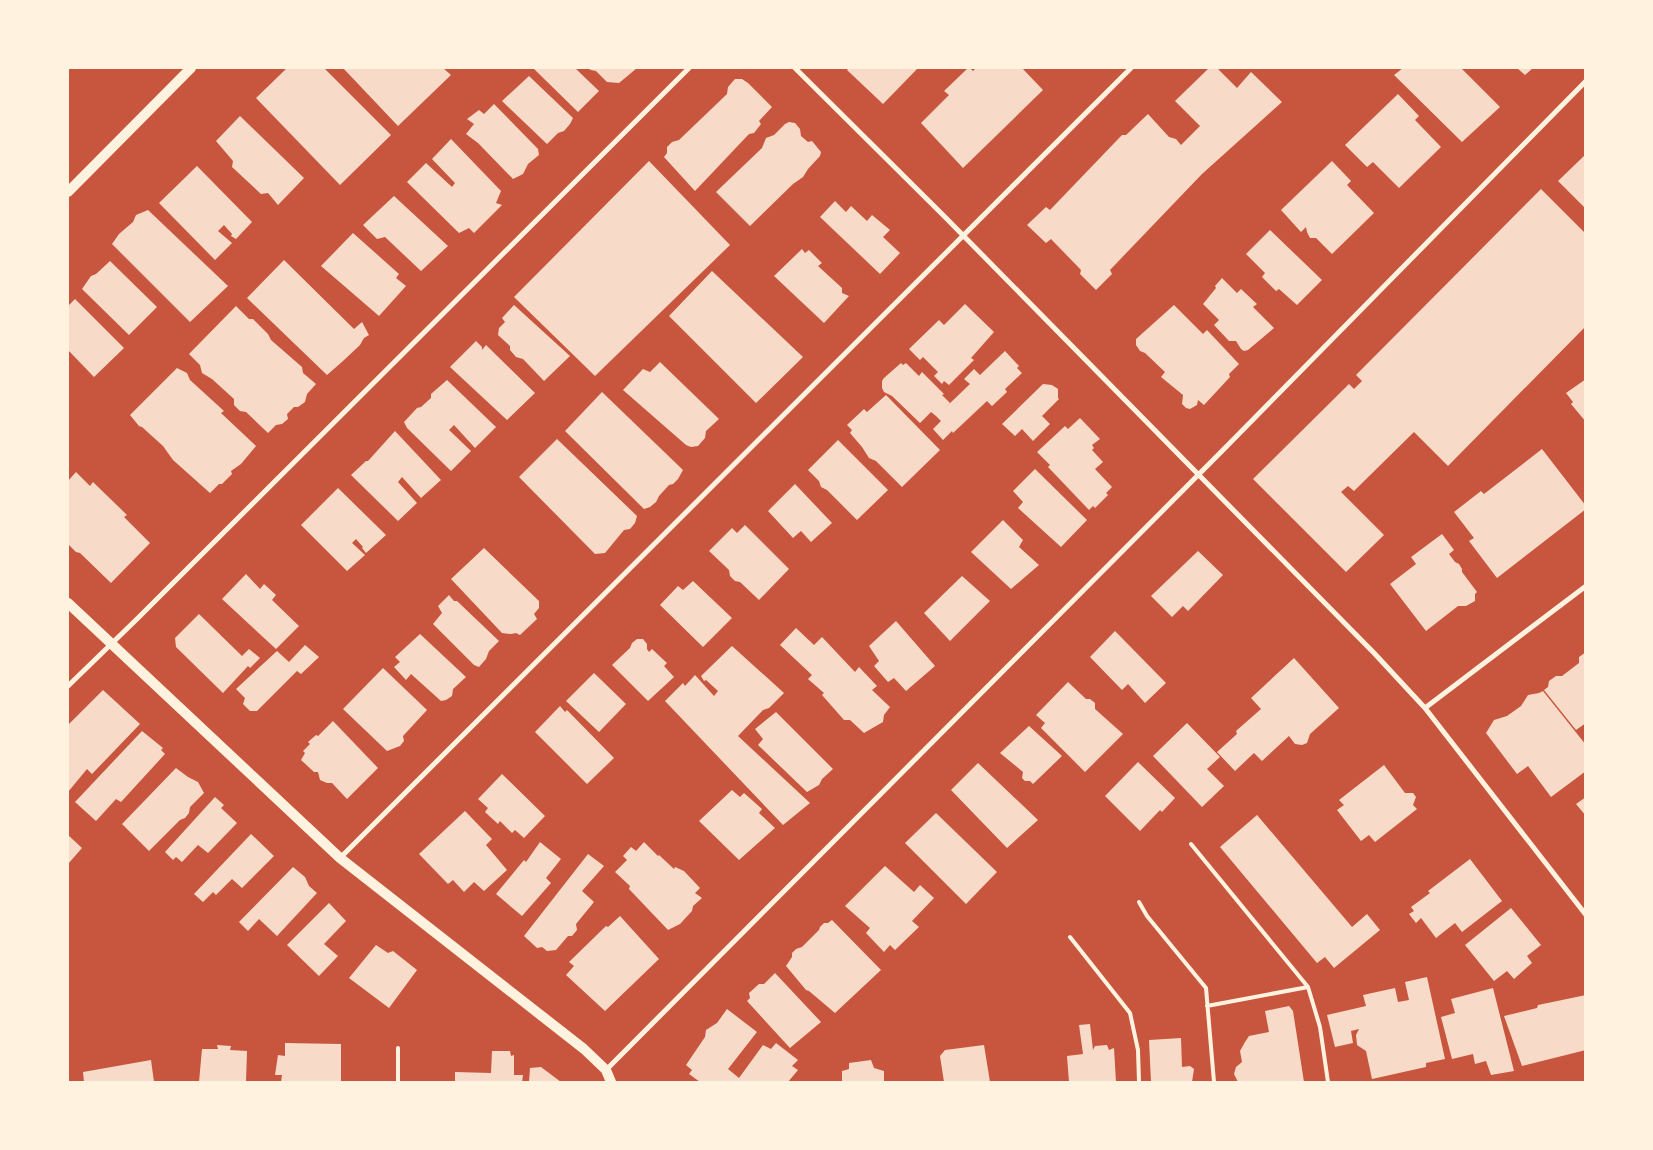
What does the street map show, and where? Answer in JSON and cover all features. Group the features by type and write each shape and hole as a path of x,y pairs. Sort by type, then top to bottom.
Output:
{"main road":[{"path":"68,192 191,68"},
{"path":"68,603 340,858 584,1049 606,1070 611,1082"}],"street":[{"path":"68,686 689,68"},
{"path":"795,68 1374,653 1425,708 1586,915"},
{"path":"340,858 1131,68"},
{"path":"606,1070 1586,81"},
{"path":"1425,708 1586,586"}],"lane":[{"path":"1191,844 1308,987 1320,1027 1328,1082"},
{"path":"1139,902 1147,916 1206,988 1214,1082"},
{"path":"1070,937 1130,1013 1138,1050 1139,1082"},
{"path":"1208,1006 1308,987"},
{"path":"398,1048 398,1082"}],"building":[{"path":"287,68 324,68 391,135 340,185 256,98"},
{"path":"343,68 443,68 451,75 398,126"},
{"path":"533,68 575,68 599,91 578,112"},
{"path":"587,68 637,68 619,83 607,82 596,71"},
{"path":"849,68 918,68 883,104 847,70"},
{"path":"968,68 973,71 976,68 1022,68 1043,90 963,168 921,123 949,95 944,91"},
{"path":"1209,68 1217,68 1237,88 1251,72 1282,102 1202,174 1110,270 1112,274 1096,290 1080,274 1081,270 1051,239 1046,243 1027,225 1046,207 1050,210 1122,135 1126,135 1148,114 1169,137 1176,139 1181,145 1200,126 1175,101"},
{"path":"1403,68 1461,68 1500,107 1462,142 1394,75"},
{"path":"1517,68 1533,68 1525,75"},
{"path":"529,76 573,118 564,131 558,133 547,144 502,101"},
{"path":"735,79 742,79 748,83 772,107 759,121 761,124 754,133 749,134 695,191 664,157 667,153 667,147 672,142 679,140 727,94 728,87"},
{"path":"1398,94 1419,116 1415,120 1441,147 1399,188 1373,162 1367,167 1345,145"},
{"path":"494,104 538,149 539,155 528,164 523,174 513,179 478,143 466,134 474,124 467,119 479,110 484,114"},
{"path":"240,116 304,178 278,205 268,193 261,194 232,167 233,161 216,141"},
{"path":"789,122 795,123 800,129 801,136 808,142 812,141 821,152 820,156 803,177 793,184 750,226 716,192 762,148 766,138 774,135"},
{"path":"451,139 501,191 496,203 502,205 474,233 469,228 459,233 407,182 426,163 452,187 455,183 432,159"},
{"path":"1586,154 1586,209 1558,181"},
{"path":"649,161 730,245 595,376 514,297"},
{"path":"1332,161 1351,181 1347,185 1374,213 1332,254 1316,238 1310,238 1306,227 1301,232 1281,210"},
{"path":"197,166 252,222 236,239 231,236 232,234 224,225 218,231 232,243 215,260 159,203"},
{"path":"1541,189 1586,234 1586,326 1448,466 1414,432 1354,491 1348,486 1341,492 1384,535 1346,572 1253,479 1349,384 1354,389 1362,381 1356,375"},
{"path":"394,196 448,246 421,271 385,237 377,239 363,225"},
{"path":"835,201 846,212 851,206 867,221 872,215 890,230 883,237 900,253 880,274 820,217"},
{"path":"148,210 228,286 190,322 112,244 119,234 133,222 136,215"},
{"path":"1270,230 1322,280 1297,305 1279,289 1276,291 1262,277 1265,273 1246,254"},
{"path":"353,233 399,274 396,278 406,286 379,316 321,266"},
{"path":"802,249 805,253 809,250 822,263 818,266 842,288 842,293 849,296 824,323 774,276"},
{"path":"284,260 354,329 362,322 369,335 327,375 247,298"},
{"path":"110,261 157,307 129,335 82,289 91,276 96,274"},
{"path":"712,271 803,357 756,403 669,316"},
{"path":"1222,278 1237,293 1241,289 1257,304 1253,307 1274,328 1248,350 1244,351 1241,349 1236,341 1229,341 1214,325 1219,320 1203,304"},
{"path":"75,299 124,348 94,377 68,350 68,306"},
{"path":"965,304 994,332 971,358 974,360 949,385 944,381 942,384 934,376 938,372 923,357 920,360 909,349 939,320 944,325"},
{"path":"514,305 570,356 544,381 523,359 516,357 510,350 510,346 498,335 499,328 505,322 502,318"},
{"path":"1174,305 1203,334 1207,330 1239,364 1229,374 1230,377 1204,405 1198,400 1197,405 1190,409 1182,404 1183,395 1161,377 1165,372 1145,353 1140,351 1136,345 1136,339"},
{"path":"236,306 249,319 253,319 268,334 271,340 302,367 303,373 316,384 307,394 305,402 298,407 294,407 287,414 288,419 282,424 276,425 268,433 246,412 240,411 234,405 234,399 212,379 202,373 200,365 189,354"},
{"path":"476,341 482,347 482,350 486,345 535,393 507,420 450,367"},
{"path":"1005,351 1019,366 1017,368 1022,373 1005,389 1007,392 992,406 987,401 943,440 933,429 941,421 936,416 931,412 920,423 892,396 884,392 882,388 884,378 901,363 903,365 906,363 919,376 922,372 944,394 942,395 950,403 946,407 970,384 964,379 974,369 980,375"},
{"path":"660,362 719,419 706,431 705,438 698,446 691,447 686,445 623,390 643,369 650,372"},
{"path":"177,368 187,373 190,380 224,411 221,413 256,446 241,464 231,471 232,474 210,493 173,460 163,446 139,426 130,415"},
{"path":"1586,379 1586,422 1571,404 1573,402 1566,393"},
{"path":"447,380 496,427 475,448 454,425 449,430 471,451 451,471 407,428 404,422 417,408 421,407 431,398 431,394"},
{"path":"1043,384 1052,385 1058,389 1059,399 1042,416 1050,424 1033,441 1022,429 1015,436 1002,424"},
{"path":"602,392 683,470 678,479 669,485 650,507 644,509 565,431"},
{"path":"886,395 940,450 902,487 876,461 869,458 850,433 852,430 847,425 864,409 867,412"},
{"path":"1080,418 1100,439 1092,445 1094,448 1092,450 1103,462 1095,469 1112,487 1106,493 1108,495 1095,508 1093,506 1089,510 1048,467 1050,465 1037,452 1065,426 1068,429"},
{"path":"395,431 441,480 421,498 402,477 398,482 417,503 398,521 351,475 368,461"},
{"path":"557,439 637,516 635,523 630,529 624,530 605,553 595,554 519,477"},
{"path":"838,440 888,490 857,520 827,490 821,487 819,481 808,470"},
{"path":"1542,449 1586,506 1586,509 1497,578 1469,541 1474,538 1454,512 1481,491 1484,494"},
{"path":"1035,469 1087,520 1061,547 1018,508 1023,502 1013,491"},
{"path":"76,472 90,486 93,482 127,515 124,517 150,543 111,583 69,545 68,481"},
{"path":"795,484 832,523 811,542 801,531 793,538 768,511"},
{"path":"338,488 386,535 366,553 356,539 352,543 365,555 347,571 301,525"},
{"path":"1003,520 1023,540 1019,547 1039,565 1011,589 971,552"},
{"path":"745,525 789,569 759,600 740,582 735,581 730,576 729,570 709,551 732,528 737,533"},
{"path":"1442,534 1454,550 1449,554 1459,564 1462,572 1477,592 1475,594 1475,601 1466,606 1458,606 1426,631 1390,584 1416,564 1411,557"},
{"path":"484,548 539,601 539,608 534,614 537,619 520,635 516,633 502,633 451,579"},
{"path":"1198,551 1223,575 1188,611 1183,606 1172,617 1151,596"},
{"path":"246,574 260,589 264,584 276,595 272,600 299,626 276,649 222,599"},
{"path":"962,576 990,601 950,641 924,613"},
{"path":"693,581 732,618 703,647 660,605 678,586 683,590"},
{"path":"449,595 499,641 489,651 486,659 479,667 474,665 433,624 442,613 438,606"},
{"path":"199,614 242,656 249,649 260,658 250,668 248,666 223,693 176,647 175,638"},
{"path":"896,621 935,666 906,691 894,678 888,682 874,666 879,661 869,646"},
{"path":"796,628 814,645 822,637 855,672 859,667 877,686 872,690 890,707 884,715 883,722 864,733 850,720 844,720 822,695 824,693 808,679 812,675 780,645"},
{"path":"1115,631 1166,683 1145,703 1128,684 1122,690 1090,657"},
{"path":"420,634 466,677 453,689 452,696 446,700 441,701 411,674 406,680 394,667 400,662 395,657"},
{"path":"637,639 643,639 647,644 649,652 652,649 667,663 664,666 674,677 648,701 612,665"},
{"path":"305,645 319,657 301,674 297,671 257,711 250,711 243,704 245,698 236,689 277,651 289,662"},
{"path":"732,646 784,693 769,708 763,710 738,736 810,803 783,825 665,701 683,683 685,686 695,675 714,696 718,691 706,680 704,681 701,676"},
{"path":"1586,652 1586,723 1576,730 1544,690 1548,687 1549,681 1556,676 1562,676 1579,663 1579,657"},
{"path":"1294,658 1339,708 1310,734 1307,743 1302,745 1295,744 1289,736 1262,761 1254,753 1235,771 1217,752 1237,734 1236,731 1261,709 1251,698"},
{"path":"383,668 427,710 403,736 404,741 400,746 387,751 343,709"},
{"path":"594,673 626,704 599,732 566,701"},
{"path":"1068,682 1086,699 1090,699 1095,703 1095,709 1123,734 1085,772 1041,728 1045,723 1036,715"},
{"path":"103,690 140,724 92,774 87,769 68,792 68,725"},
{"path":"1543,691 1586,745 1586,771 1551,797 1528,766 1517,774 1486,733 1494,720 1507,716 1521,706 1528,695"},
{"path":"560,706 565,712 567,710 614,758 587,784 535,732"},
{"path":"776,712 833,769 822,779 819,785 807,792 758,745 763,739 755,729"},
{"path":"333,721 378,768 347,799 332,783 320,780 318,772 314,772 301,760 305,753 303,751 310,744 308,742 316,735 318,736"},
{"path":"1187,723 1220,757 1207,769 1224,786 1202,807 1153,756"},
{"path":"1029,726 1062,756 1033,784 1030,781 1025,781 1022,778 1023,772 1000,753"},
{"path":"142,731 163,748 161,750 165,754 121,802 116,799 96,821 75,802"},
{"path":"1138,762 1175,798 1162,812 1160,810 1140,831 1105,796"},
{"path":"978,763 1038,820 1007,848 951,790"},
{"path":"1384,765 1405,793 1413,793 1416,797 1413,805 1417,809 1375,842 1369,835 1361,841 1337,810 1344,805 1339,800"},
{"path":"176,768 198,782 204,793 190,807 189,813 185,818 180,820 149,851 122,824"},
{"path":"502,774 545,816 524,838 515,830 512,833 500,821 498,824 485,812 488,808 478,799"},
{"path":"732,790 740,797 744,793 762,809 759,813 775,828 739,860 699,821"},
{"path":"215,797 224,805 221,808 237,823 208,853 198,845 182,862 176,857 173,860 165,852"},
{"path":"1586,797 1586,816 1576,804"},
{"path":"465,811 492,839 486,845 507,870 484,891 474,882 464,892 453,880 448,884 419,854"},
{"path":"936,813 997,872 966,904 905,843"},
{"path":"1257,815 1352,927 1367,914 1380,930 1334,968 1325,957 1317,963 1220,847"},
{"path":"251,834 274,856 242,888 232,879 216,895 213,892 203,902 194,894"},
{"path":"68,835 82,848 68,864"},
{"path":"540,842 561,859 546,878 551,883 522,916 496,894 524,860 526,862"},
{"path":"644,842 674,869 675,867 684,871 700,888 695,893 702,898 693,906 692,911 680,924 668,930 629,889 630,886 615,872 627,860 623,856 631,847 636,851"},
{"path":"588,854 604,866 582,891 594,902 576,924 577,930 572,936 568,936 556,950 547,951 542,947 537,948 524,936"},
{"path":"1470,859 1502,901 1462,932 1455,923 1436,938 1421,918 1416,923 1409,914 1414,911 1411,907 1430,893 1428,891"},
{"path":"885,866 914,892 920,885 934,898 912,921 919,927 895,950 890,945 884,952 866,933 870,928 845,906"},
{"path":"293,867 305,877 309,886 317,893 277,936 259,919 248,931 239,922"},
{"path":"329,903 346,921 324,944 338,956 319,976 287,945"},
{"path":"1511,908 1541,945 1527,956 1532,963 1514,979 1507,971 1494,981 1465,945"},
{"path":"620,916 659,959 605,1011 566,975 574,966 569,962 606,926 608,927"},
{"path":"832,920 881,970 835,1013 806,990 786,966 796,949 802,947 824,923"},
{"path":"376,945 388,953 393,951 417,970 389,1008 349,978"},
{"path":"775,973 821,1022 790,1048 747,1001 750,998 749,993 759,984 764,984"},
{"path":"1427,977 1445,1059 1426,1063 1426,1067 1372,1079 1366,1051 1357,1045 1356,1035 1359,1029 1351,1031 1353,1043 1335,1047 1327,1015 1366,1006 1363,995 1395,988 1398,1002 1409,1000 1405,982"},
{"path":"1493,988 1514,1071 1491,1075 1486,1061 1475,1064 1473,1054 1452,1059 1441,1017 1455,1013 1451,999"},
{"path":"1586,995 1586,1050 1522,1066 1504,1016 1537,1008 1538,1005"},
{"path":"1289,1006 1293,1011 1304,1082 1238,1082 1234,1074 1236,1067 1242,1062 1240,1051 1245,1042 1249,1036 1269,1032 1265,1011"},
{"path":"727,1009 757,1032 728,1069 739,1078 763,1045 771,1049 776,1043 798,1060 792,1066 798,1070 788,1082 700,1082 689,1074 692,1070 686,1065 705,1037 706,1030 717,1023"},
{"path":"1090,1024 1093,1050 1095,1046 1107,1045 1109,1050 1114,1048 1116,1082 1069,1082 1067,1056 1083,1054 1079,1025"},
{"path":"1181,1038 1182,1067 1190,1066 1194,1069 1192,1082 1151,1082 1149,1040"},
{"path":"285,1043 341,1044 341,1082 281,1082 282,1075 275,1075 278,1055 285,1056"},
{"path":"217,1045 231,1046 230,1050 247,1051 246,1082 199,1082 202,1049 218,1049"},
{"path":"984,1045 990,1082 944,1082 940,1056 945,1050"},
{"path":"492,1051 510,1051 511,1056 514,1055 514,1075 523,1075 522,1082 455,1082 455,1072 491,1073"},
{"path":"151,1060 154,1082 84,1082 83,1072"},
{"path":"871,1060 874,1068 884,1071 884,1082 842,1082 842,1071 849,1069 849,1063"},
{"path":"541,1067 561,1082 529,1082 530,1068"}]}
